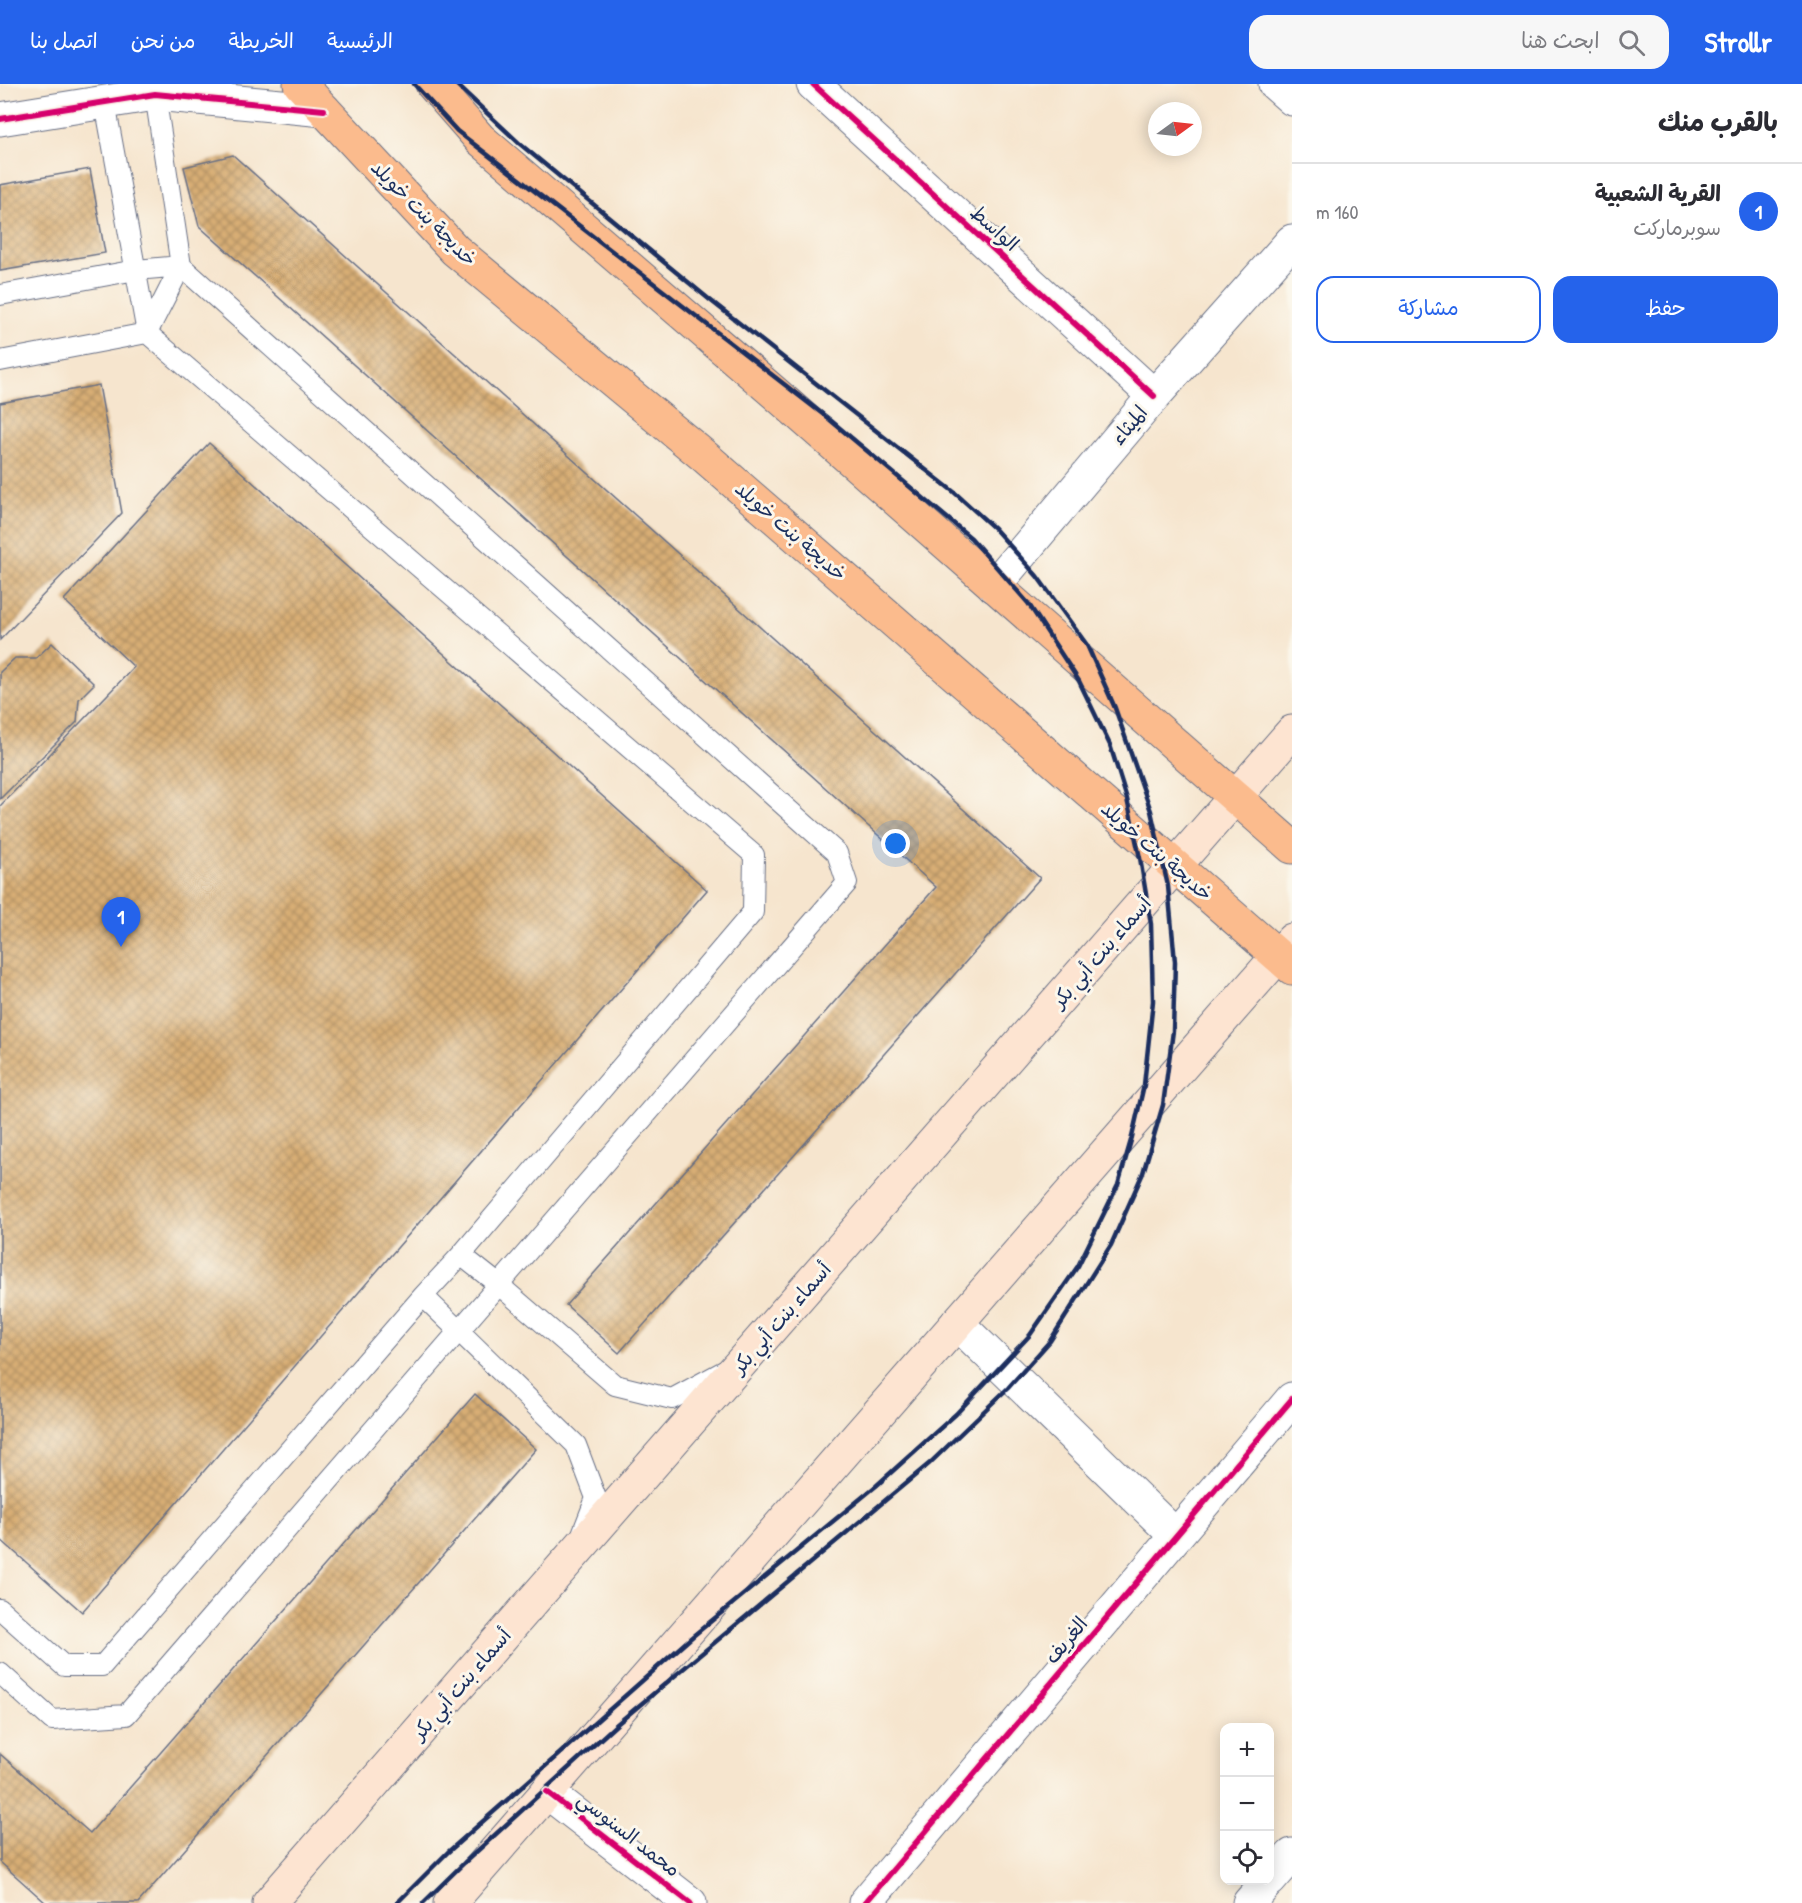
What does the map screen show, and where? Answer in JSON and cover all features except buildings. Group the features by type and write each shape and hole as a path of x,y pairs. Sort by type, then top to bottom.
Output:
{"main road":[{"name":"خديجة بنت خويلد","path":"300,84 455,250 704,456 1175,867 1287,955"},
{"path":"432,84 480,139 1292,847"},
{"name":"أسماء بنت أبي بكر","path":"269,1903 1292,732"},
{"path":"450,1903 957,1323 1287,955"}],"street":[{"name":"الواسط","path":"813,84 1154,396"},
{"path":"1275,84 1292,99"},
{"path":"0,119 155,94 324,110"},
{"name":"الميثاء","path":"994,586 1154,396 1292,241"},
{"path":"957,1323 1176,1536"},
{"name":"الغريف","path":"865,1903 1292,1399"},
{"name":"محمد السنوسي","path":"547,1792 690,1903"},
{"path":"1274,1875 1292,1855"},
{"path":"1249,1903 1265,1885"}],"lane":[{"path":"147,333 181,267 155,94"},
{"path":"0,1609 64,1666 102,1666 461,1255 753,912 754,855 147,333 105,103"},
{"path":"0,294 135,270 181,267 837,853 847,884 126,1715 52,1720 0,1673"},
{"path":"0,361 147,333"},
{"path":"461,1255 615,1385 672,1399 745,1359"},
{"path":"423,1296 576,1445 596,1498 573,1555"}],"railway":[{"path":"397,1903 448,1852 693,1636 876,1486 956,1414 1030,1335 1078,1266 1118,1185 1144,1085 1153,1001 1151,924 1127,799 1110,745 1079,681 1028,603 971,538 829,419 457,131 414,84"},
{"path":"423,1903 617,1724 930,1463 1008,1388 1050,1341 1111,1245 1143,1173 1163,1105 1173,1031 1175,962 1168,886 1151,811 1115,708 1087,645 1037,576 994,528 954,492 710,300 520,144 456,84"}],"cycle path":[{"path":"813,84 1154,396"},
{"path":"0,119 155,94 324,110"},
{"path":"865,1903 1292,1399"},
{"path":"547,1792 690,1903"}],"place":[{"name":"القرية الشعبية","path":"121,947"}]}
